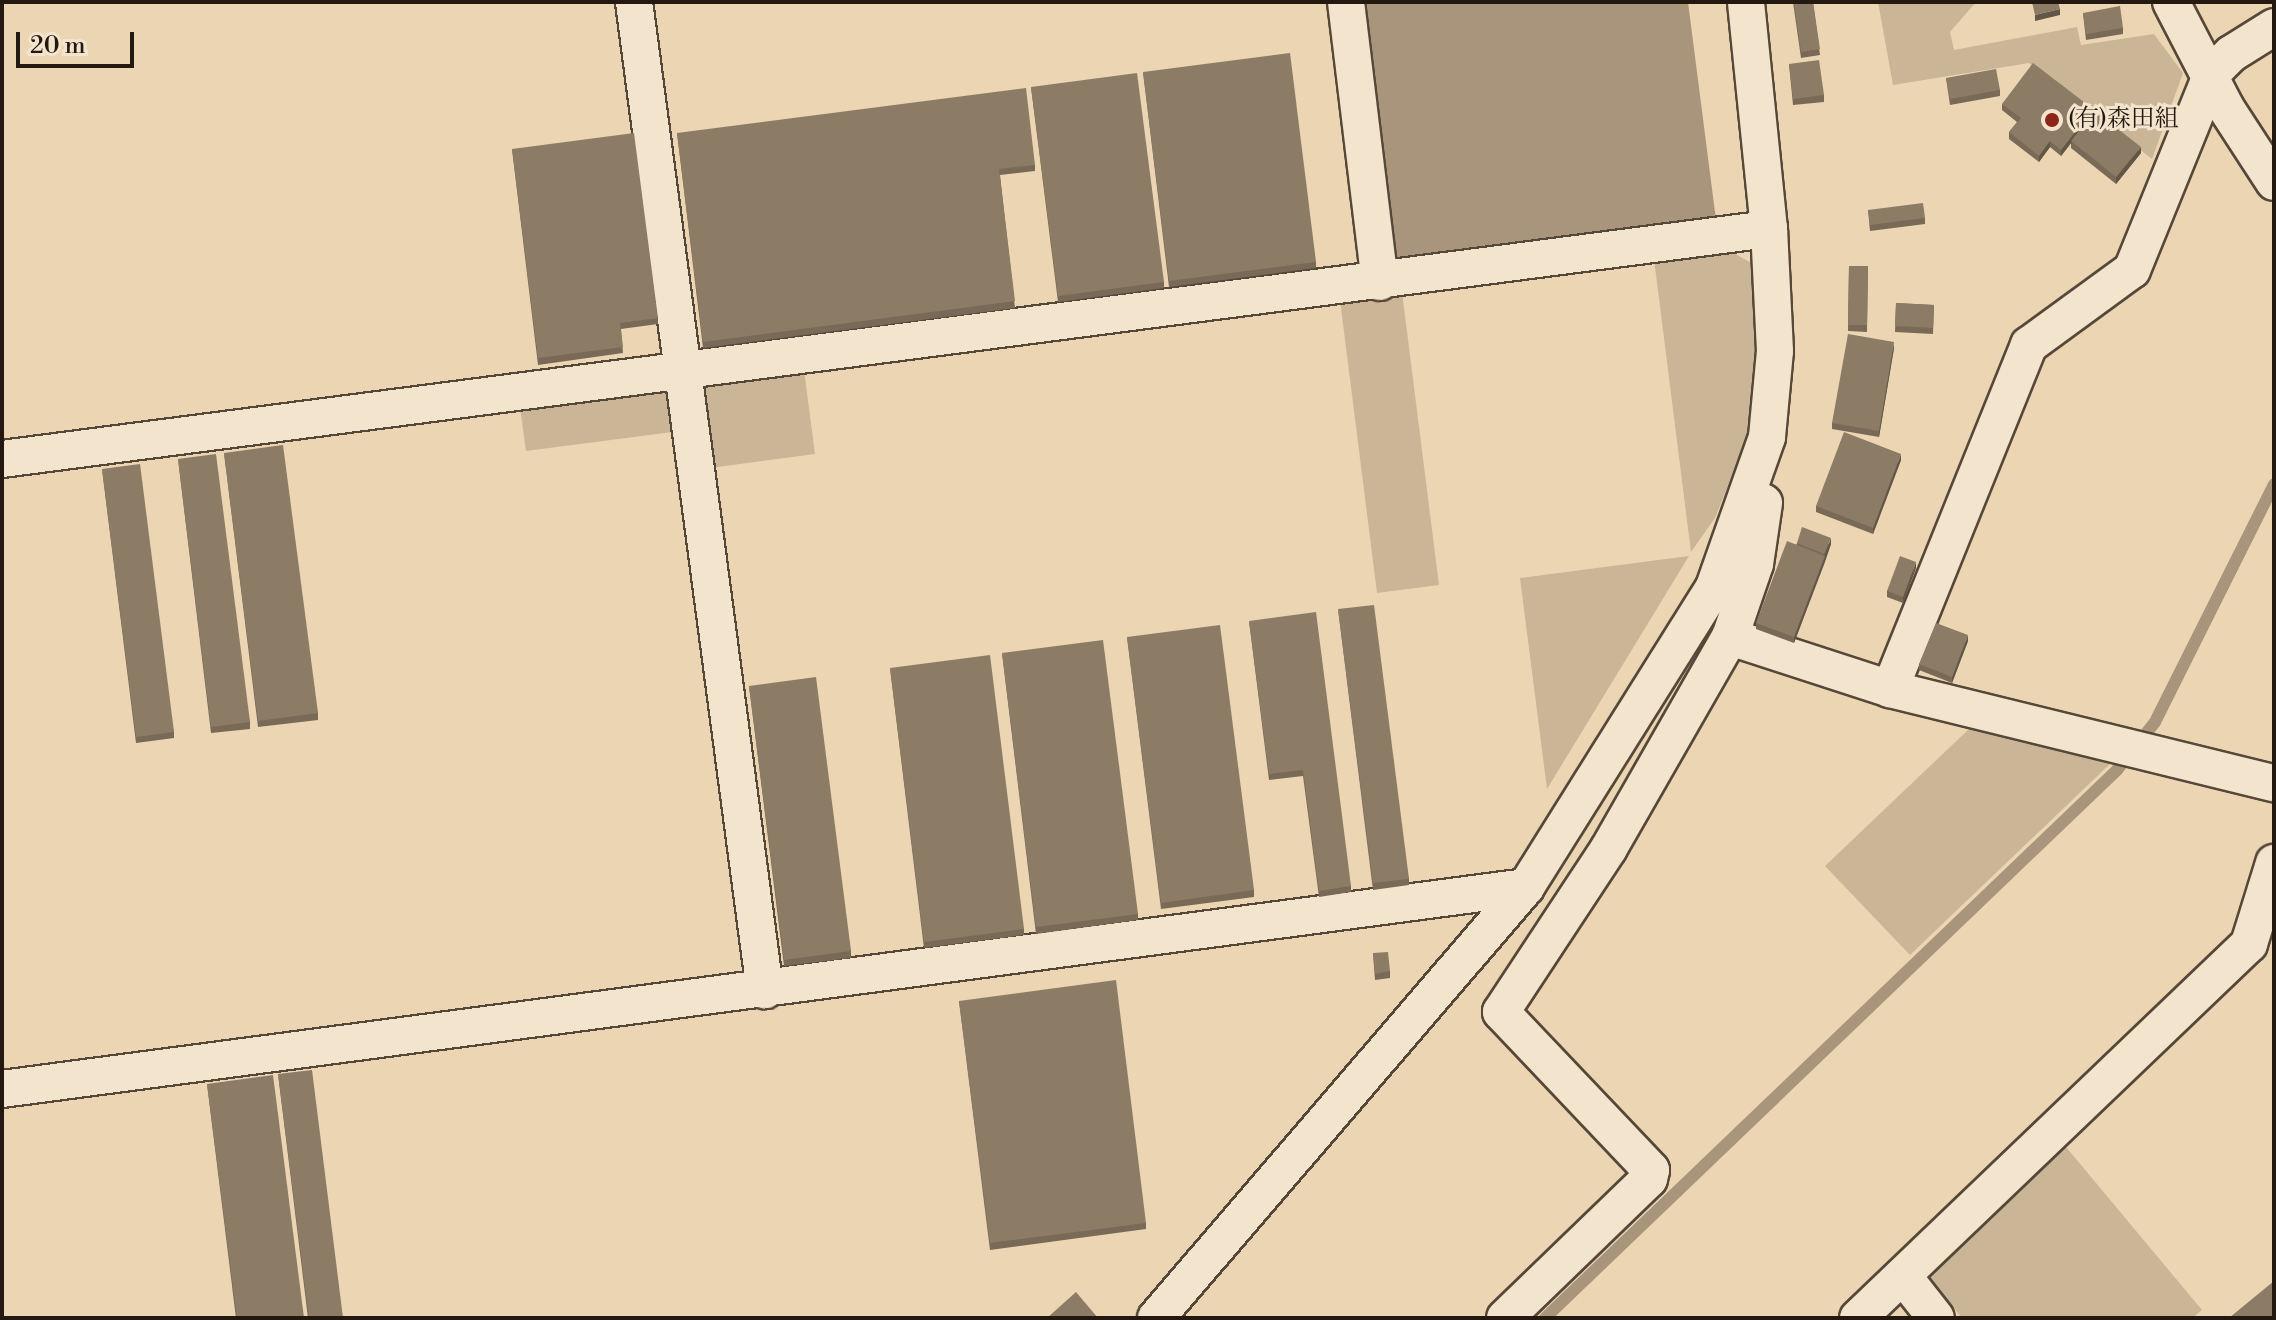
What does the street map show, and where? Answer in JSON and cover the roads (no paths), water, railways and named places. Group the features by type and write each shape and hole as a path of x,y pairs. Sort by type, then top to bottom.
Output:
{"street":[{"path":"634,2 765,990"},
{"path":"1346,2 1380,282"},
{"path":"1505,1318 1649,1179 1651,1170 1501,1012 1609,848 1730,637 1755,564 1767,487 1767,437 1775,351 1769,229 1746,2"},
{"path":"2171,2 2212,73 2226,108 2274,182"},
{"path":"1890,689 2012,376 2029,345 2132,270 2212,73 2231,54 2274,27"},
{"path":"2,459 1769,229"},
{"path":"1156,1318 1526,887 1714,587 1767,437"},
{"path":"1730,637 1890,689 2274,783"},
{"path":"1858,1318 2249,944 2274,863"},
{"path":"2,1089 1526,887"},
{"path":"1903,1276 1936,1318"}],"waterway":[{"path":"1545,1318 2117,770 2155,722 2274,484"}],"place":[{"name":"(有)森田組","path":"2052,120"}]}
